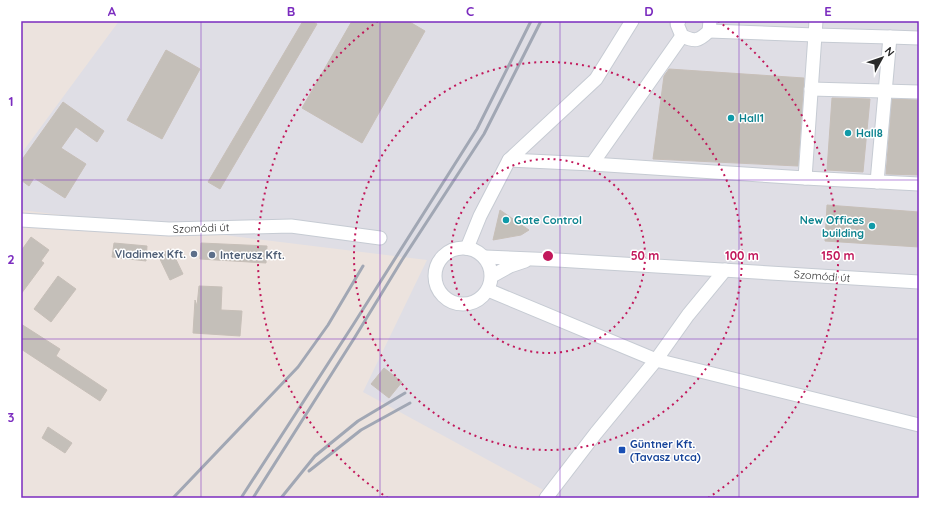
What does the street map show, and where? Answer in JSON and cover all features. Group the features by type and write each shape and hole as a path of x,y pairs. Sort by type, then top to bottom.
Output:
{"street":[{"path":"467,248 480,216 509,160 596,79 632,21"},
{"path":"679,21 677,24 682,36 692,40 702,38 709,26 815,35 919,38"},
{"path":"805,178 816,21"},
{"path":"592,164 682,36"},
{"path":"877,182 890,37"},
{"path":"811,89 919,92"},
{"path":"509,160 919,184"},
{"name":"Szomódi út","path":"22,221 169,229 291,226 380,238"},
{"path":"458,248 467,248 477,251 485,257 490,266 492,276 488,290 478,300 466,304 454,303 444,297 438,290 435,277 438,264 443,256 450,251 458,248"},
{"name":"Szomódi út","path":"485,257 532,258 919,282"},
{"path":"492,276 510,266 532,258"},
{"path":"546,498 596,433 656,360 688,315 725,270"},
{"path":"488,290 656,360 919,425"}],"shaded area":[{"path":"119,21 919,21 919,498 558,498 363,392 427,260 21,210 21,154"}],"building":[{"path":"303,21 311,21 317,24 220,189 208,182"},
{"path":"352,21 408,21 425,31 362,143 302,108"},
{"path":"166,50 200,69 162,139 127,120"},
{"name":"Hall1","path":"669,69 804,78 798,166 653,159 664,76"},
{"name":"Hall8","path":"832,98 870,99 863,172 827,170"},
{"path":"892,99 919,100 919,175 886,174"},
{"path":"63,102 104,131 97,142 76,127 61,148 86,164 65,198 34,178 29,186 21,180 21,161"},
{"name":"New Offices building","path":"827,205 919,212 919,247 825,241"},
{"name":"Gate Control","path":"500,210 529,230 521,235 493,240"},
{"path":"31,237 49,250 41,261 44,263 21,294 21,251"},
{"path":"114,243 147,246 146,261 112,257"},
{"path":"201,243 267,246 266,263 200,259"},
{"path":"171,249 183,274 170,280 158,255"},
{"path":"58,276 76,289 51,322 34,309"},
{"path":"199,286 222,287 221,310 242,311 240,336 193,333 195,300 197,306"},
{"path":"21,324 60,349 56,356 107,390 100,401 21,349"},
{"path":"384,368 402,382 389,398 371,384"},
{"path":"48,427 72,443 65,453 42,438"}],"railway":[{"path":"241,498 477,129 531,21"},
{"path":"253,498 402,260 484,134 541,21"},
{"path":"173,498 298,367 328,325 363,266"},
{"path":"281,498 315,456 358,421 405,393"},
{"path":"309,471 361,430 410,403"}],"place":[{"name":"Hall1","path":"731,118"},
{"name":"Hall8","path":"848,133"},
{"name":"Gate Control","path":"506,220"},
{"name":"New Offices building","path":"872,226"},
{"name":"Vladimex Kft.","path":"194,254"},
{"name":"Interusz Kft.","path":"212,255"},
{"name":"Güntner Kft. (Tavasz utca)","path":"622,450"}]}
